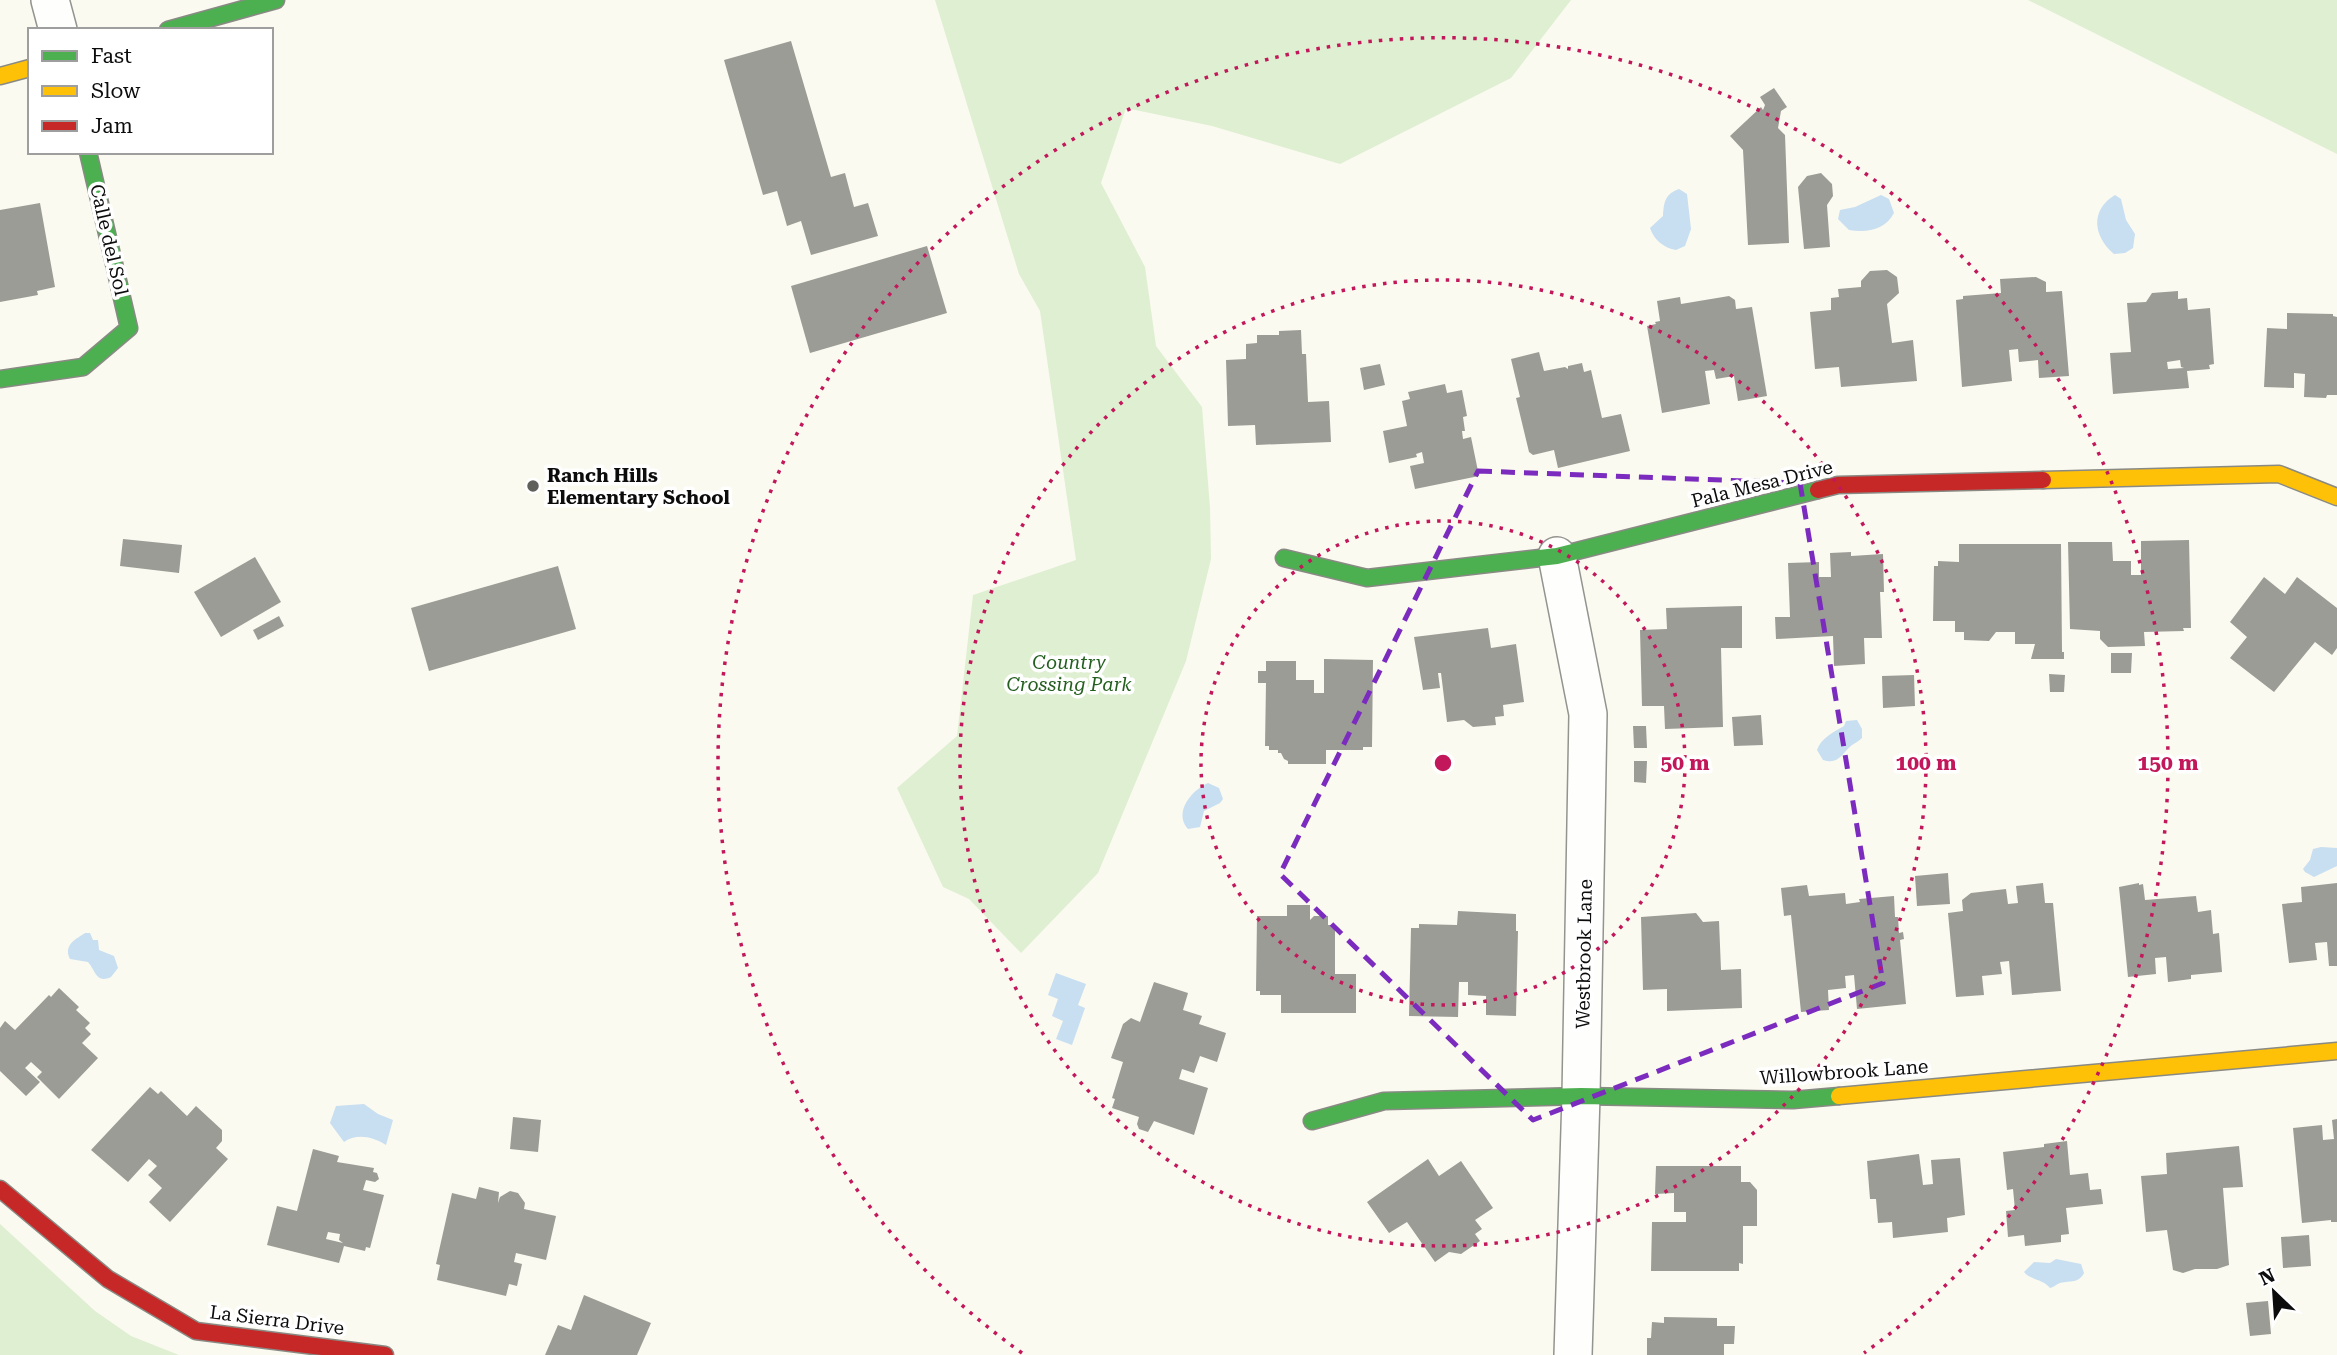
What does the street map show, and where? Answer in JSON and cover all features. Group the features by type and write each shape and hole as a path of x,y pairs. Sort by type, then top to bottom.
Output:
{"street":[{"path":"50,0 57,28"},
{"path":"175,28 276,0"},
{"path":"0,76 28,69"},
{"name":"Calle del Sol","path":"0,379 83,367 129,328 88,154"},
{"name":"Pala Mesa Drive","path":"1284,558 1367,578 1557,556 1838,485 2278,474 2337,496"},
{"name":"Westbrook Lane","path":"1557,556 1588,714 1573,1355"},
{"name":"Willowbrook Lane","path":"1312,1121 1384,1101 1581,1096 1793,1100 2337,1051"},
{"name":"La Sierra Drive","path":"0,1189 108,1279 196,1331 385,1355"}],"highlighted area":[{"path":"1478,471 1800,483 1883,983 1533,1120 1280,874"}],"green space":[{"name":"Country Crossing Park","path":"935,0 1571,0 1511,78 1340,164 1212,126 1126,108 1101,183 1145,267 1156,346 1202,407 1211,559 1186,661 1098,873 1021,953 969,899 943,887 897,788 957,736 973,595 1076,560 1040,311 1019,274"},
{"path":"2028,0 2337,0 2337,154"},
{"path":"0,1224 95,1311 131,1336 179,1355 0,1355"}],"water":[{"path":"1679,189 1687,194 1691,229 1685,246 1676,250 1660,243 1650,228 1663,216 1668,196"},
{"path":"1881,195 1889,199 1894,213 1881,227 1862,231 1849,230 1838,219 1840,210 1855,207"},
{"path":"2115,195 2121,199 2126,220 2135,234 2133,248 2125,253 2114,254 2102,239 2097,223 2101,208"},
{"path":"1857,720 1862,729 1862,738 1836,760 1823,760 1817,750 1822,742 1844,726 1846,721"},
{"path":"1208,783 1219,788 1223,799 1204,811 1200,827 1188,829 1183,816 1186,802"},
{"path":"2337,848 2337,866 2314,877 2303,869 2310,860 2313,849"},
{"path":"85,933 90,933 93,940 98,940 99,950 114,956 118,968 111,977 99,978 88,962 70,959 69,946"},
{"path":"1056,973 1086,984 1078,1005 1085,1008 1072,1045 1056,1039 1063,1021 1052,1016 1058,999 1048,995"},
{"path":"364,1104 393,1120 386,1145 365,1137 344,1142 330,1123 336,1106"},
{"path":"2056,1259 2081,1264 2084,1273 2077,1280 2050,1288 2024,1272 2034,1262 2050,1263"}],"building":[{"path":"791,41 831,177 845,173 854,207 868,203 878,236 811,255 801,221 787,226 777,191 763,195 724,60"},
{"path":"1774,88 1787,107 1781,111 1778,128 1785,135 1789,243 1748,245 1743,150 1730,136 1761,107 1763,110 1765,105 1760,97"},
{"path":"1821,173 1832,184 1833,196 1827,205 1830,247 1804,249 1798,187 1807,176"},
{"path":"40,203 55,287 37,291 38,295 0,302 0,210"},
{"path":"927,246 947,313 810,353 791,286"},
{"path":"1887,270 1897,277 1899,293 1887,304 1892,343 1913,340 1917,381 1841,387 1839,367 1815,369 1810,312 1831,310 1831,298 1839,297 1838,289 1861,287 1861,281 1870,271"},
{"path":"2036,277 2046,282 2046,292 2062,291 2069,376 2039,378 2038,360 2019,362 2018,349 2009,350 2012,381 1962,387 1956,300 1963,299 1963,296 2001,293 2000,279"},
{"path":"2178,291 2178,299 2187,298 2188,310 2210,308 2214,364 2209,365 2210,369 2187,371 2189,388 2113,394 2110,353 2131,352 2127,303 2146,302 2152,293","holes":["2180,360 2181,367 2184,368 2168,369 2167,362"]},
{"path":"1729,296 1735,300 1736,309 1752,307 1767,396 1738,401 1734,376 1716,379 1714,370 1705,371 1710,404 1662,413 1647,326 1660,321 1657,301 1680,297 1681,304"},
{"path":"2287,313 2333,314 2337,317 2337,395 2327,395 2326,398 2304,397 2305,374 2294,373 2294,388 2264,387 2267,328 2287,329"},
{"path":"1301,330 1302,354 1306,354 1308,402 1329,401 1331,442 1256,445 1255,425 1228,426 1226,360 1246,359 1246,344 1257,343 1257,335 1279,335 1279,331"},
{"path":"1539,352 1544,371 1565,367 1568,369 1568,366 1582,363 1584,372 1591,370 1602,418 1621,414 1630,451 1558,468 1554,450 1533,455 1529,452 1516,398 1520,397 1511,359"},
{"path":"1380,364 1385,385 1364,390 1360,368"},
{"path":"1445,384 1447,393 1462,390 1467,416 1463,417 1463,439 1471,437 1479,476 1415,489 1410,466 1424,463 1422,452 1416,454 1417,457 1389,463 1383,431 1407,426 1402,401 1410,399 1408,392"},
{"path":"123,539 182,545 179,573 120,566"},
{"path":"2189,540 2191,628 2183,628 2184,631 2144,632 2145,646 2108,647 2100,639 2100,631 2070,629 2068,542 2112,542 2113,561 2131,561 2131,575 2141,575 2141,541"},
{"path":"1959,544 2061,544 2064,659 2031,659 2035,644 2015,644 2015,632 1996,632 1989,641 1964,640 1964,632 1955,632 1955,621 1933,621 1934,566 1938,566 1938,561 1959,562"},
{"path":"1851,552 1851,556 1883,554 1884,592 1880,592 1882,638 1864,638 1865,664 1834,666 1833,636 1776,639 1775,617 1790,617 1788,563 1819,562 1819,577 1831,577 1830,553"},
{"path":"255,557 281,602 221,637 194,592"},
{"path":"558,566 576,629 429,671 411,608"},
{"path":"2264,577 2285,594 2297,577 2337,608 2337,648 2332,655 2315,642 2274,692 2230,658 2247,637 2230,622"},
{"path":"1742,606 1742,648 1721,648 1723,727 1665,729 1664,706 1642,706 1640,630 1667,629 1666,608"},
{"path":"279,616 284,626 258,640 253,630"},
{"path":"1488,628 1491,648 1516,644 1524,702 1503,705 1504,716 1495,717 1496,725 1473,727 1464,720 1447,722 1441,673 1438,673 1440,688 1423,690 1414,637"},
{"path":"2111,653 2132,653 2131,673 2111,673"},
{"path":"1324,659 1373,660 1372,747 1363,747 1363,750 1326,750 1326,764 1288,764 1278,750 1269,750 1269,746 1265,746 1266,683 1258,683 1258,671 1266,671 1266,661 1296,661 1296,680 1314,680 1314,693 1324,693"},
{"path":"2049,674 2065,675 2064,692 2050,692"},
{"path":"1914,675 1915,706 1883,708 1882,676"},
{"path":"1761,715 1763,745 1734,746 1732,717"},
{"path":"1633,726 1646,726 1647,748 1634,748"},
{"path":"1634,761 1647,761 1646,783 1634,782"},
{"path":"1948,873 1950,904 1917,906 1915,876"},
{"path":"2043,883 2045,903 2053,903 2061,991 2012,995 2009,961 2000,962 2002,974 1982,976 1984,995 1956,997 1948,913 1963,911 1962,900 1971,893 2006,889 2008,904 2018,903 2016,886"},
{"path":"2337,883 2337,966 2329,966 2327,942 2315,943 2317,960 2289,963 2282,904 2302,902 2301,887"},
{"path":"2143,884 2145,900 2196,896 2198,912 2211,910 2213,934 2219,933 2222,972 2191,975 2191,979 2168,982 2166,957 2155,958 2156,974 2128,977 2119,887"},
{"path":"1807,885 1809,896 1845,893 1846,904 1860,902 1859,899 1894,896 1895,917 1898,917 1899,933 1903,932 1904,939 1900,940 1906,1004 1857,1009 1854,975 1845,976 1846,988 1828,990 1829,1010 1801,1012 1791,915 1784,916 1781,888"},
{"path":"1287,905 1310,905 1310,920 1314,916 1328,916 1328,925 1335,925 1335,974 1356,974 1356,1013 1281,1013 1281,995 1260,995 1260,991 1256,991 1257,916 1287,916"},
{"path":"1458,911 1516,914 1516,1016 1486,1015 1486,996 1468,995 1468,982 1459,982 1458,1017 1409,1016 1411,928 1419,928 1419,924 1457,925"},
{"path":"1696,913 1703,922 1719,921 1721,970 1741,969 1742,1008 1667,1011 1667,989 1643,990 1641,917"},
{"path":"1154,982 1188,993 1183,1010 1202,1016 1199,1024 1226,1033 1217,1062 1200,1056 1194,1073 1182,1069 1179,1079 1208,1088 1194,1135 1154,1121 1148,1132 1139,1129 1139,1117 1112,1108 1115,1099 1112,1098 1123,1062 1111,1058 1123,1024 1131,1018 1140,1022"},
{"path":"59,988 79,1007 76,1010 90,1023 85,1028 91,1034 82,1043 98,1058 59,1099 37,1077 42,1072 31,1062 25,1068 40,1082 26,1096 0,1071 0,1028 5,1021 15,1030"},
{"path":"150,1087 158,1094 161,1091 187,1116 196,1106 222,1130 222,1141 216,1148 228,1159 170,1222 149,1202 162,1188 148,1175 157,1166 149,1159 128,1182 91,1150"},
{"path":"513,1117 541,1120 538,1152 510,1149"},
{"path":"2337,1119 2337,1222 2331,1220 2302,1223 2293,1128 2322,1125 2323,1140 2334,1139 2332,1120"},
{"path":"2067,1141 2070,1175 2088,1173 2090,1190 2101,1189 2103,1204 2066,1208 2069,1234 2061,1235 2061,1242 2025,1246 2024,1235 2008,1237 2006,1211 2015,1210 2013,1189 2007,1190 2003,1152"},
{"path":"2239,1146 2243,1187 2223,1188 2229,1265 2183,1273 2173,1270 2167,1230 2146,1232 2141,1176 2167,1174 2166,1153"},
{"path":"313,1149 339,1156 337,1162 374,1168 373,1172 377,1173 379,1179 375,1182 366,1180 363,1190 384,1195 370,1248 366,1247 365,1251 344,1246 339,1263 267,1245 277,1206 297,1211","holes":["328,1232 340,1234 339,1240 343,1243 326,1239"]},
{"path":"1919,1154 1923,1185 1933,1184 1931,1160 1960,1158 1965,1215 1947,1218 1948,1232 1893,1238 1892,1222 1878,1223 1876,1199 1870,1199 1867,1161"},
{"path":"1428,1159 1439,1176 1461,1161 1493,1208 1475,1220 1482,1229 1475,1234 1480,1241 1461,1254 1449,1252 1435,1262 1407,1222 1389,1233 1367,1202"},
{"path":"1656,1166 1741,1166 1741,1182 1750,1182 1757,1190 1757,1226 1743,1226 1743,1264 1739,1263 1739,1271 1651,1271 1652,1222 1686,1222 1686,1212 1674,1212 1674,1193 1655,1194"},
{"path":"479,1187 499,1192 498,1203 500,1197 510,1191 518,1193 525,1203 524,1209 556,1216 546,1260 516,1253 514,1262 522,1264 517,1286 509,1284 506,1296 437,1280 440,1265 436,1264 452,1193 476,1199"},
{"path":"2309,1235 2311,1266 2283,1268 2281,1237"},
{"path":"584,1295 651,1323 637,1355 545,1355 558,1325 571,1330"},
{"path":"2268,1301 2271,1334 2250,1336 2246,1303"},
{"path":"1664,1317 1717,1318 1717,1326 1735,1326 1734,1344 1724,1344 1724,1355 1647,1355 1647,1338 1651,1338 1652,1322 1664,1323"}],"traffic: fast":[{"path":"175,28 276,0"},
{"path":"0,379 83,367 129,328 88,154"},
{"path":"1284,558 1367,578 1557,556 1818,490"},
{"path":"1312,1121 1384,1101 1581,1096 1793,1100 1839,1096"}],"traffic: slow":[{"path":"0,76 28,69"},
{"path":"2043,480 2279,474 2337,497"},
{"path":"1839,1096 2337,1051"}],"traffic: jam":[{"path":"1818,490 1838,485 2043,480"},
{"path":"0,1189 108,1279 196,1331 385,1355"}],"place":[{"name":"Ranch Hills Elementary School","path":"533,486"}]}
